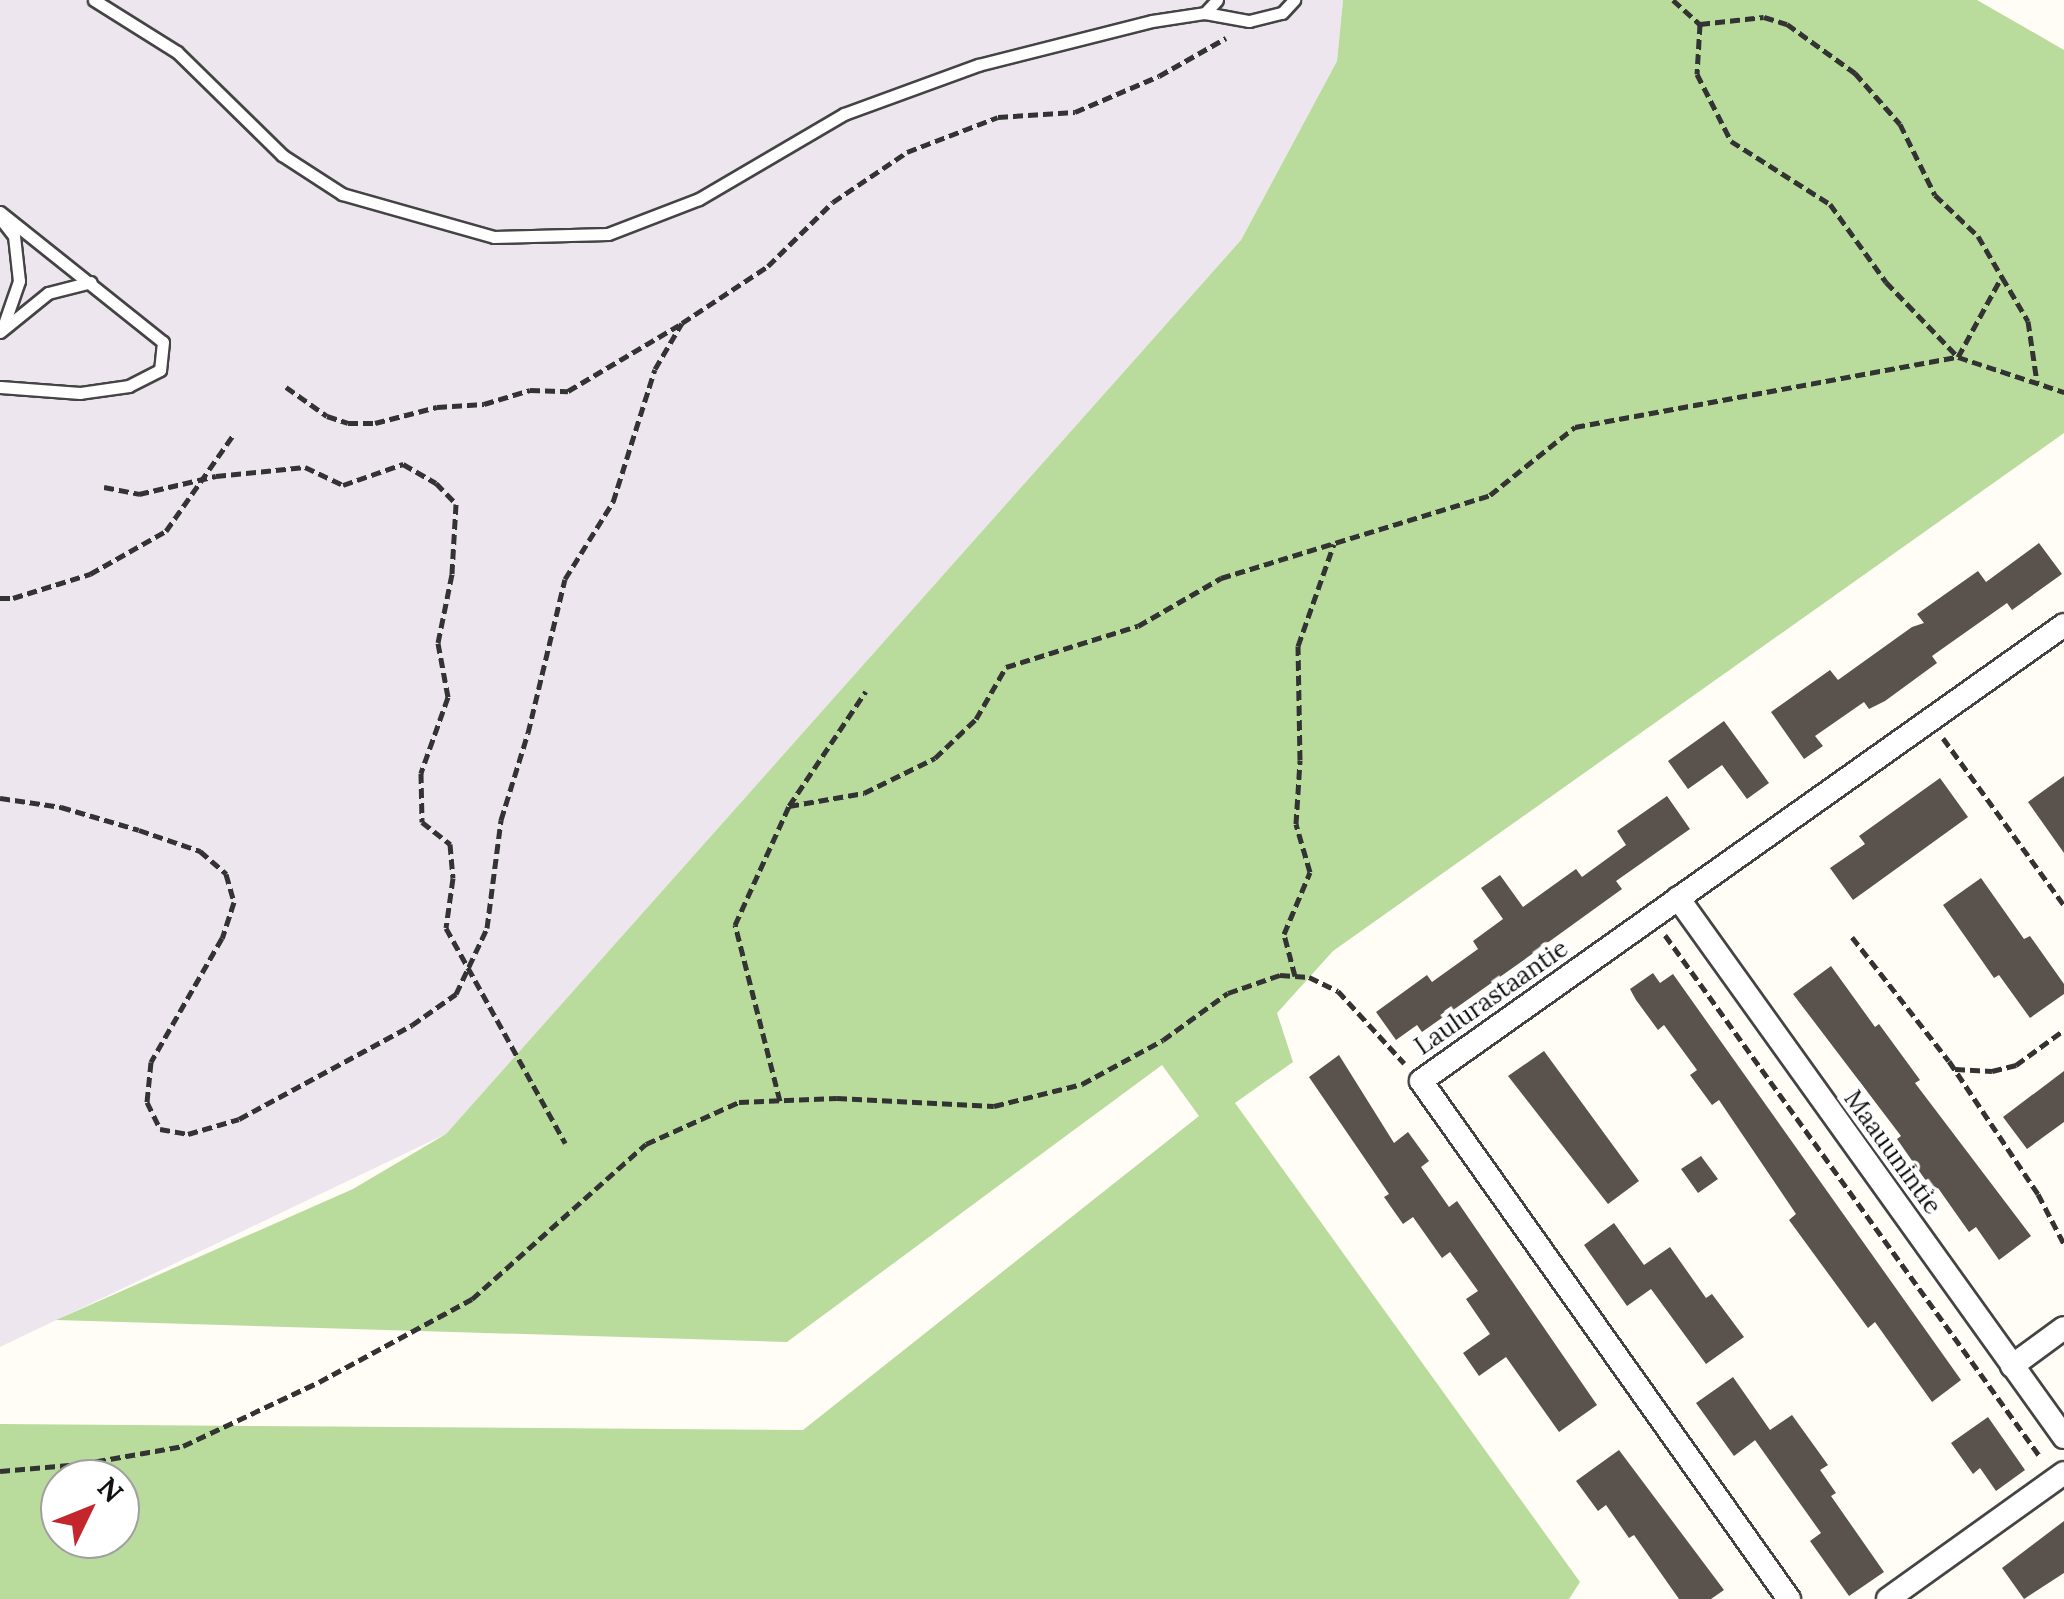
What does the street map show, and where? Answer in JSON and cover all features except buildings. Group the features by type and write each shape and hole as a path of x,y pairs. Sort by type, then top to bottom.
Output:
{"street":[{"name":"Laulurastaantie","path":"1790,1599 1420,1081 1683,906 1928,720 2064,625"},
{"name":"Maauunintie","path":"1683,906 2064,1437"},
{"path":"2012,1366 2064,1328"},
{"path":"1888,1599 2060,1476"}],"lane":[{"path":"94,0 177,52 282,155 342,194 494,237 608,234 700,199 844,114 978,65 1152,21 1205,14 1248,22 1282,13 1294,0"},
{"path":"1205,14 1217,0"},
{"path":"0,215 164,342 160,370 129,386 80,393 0,387"},
{"path":"0,215 14,236 19,280 2,328"},
{"path":"2,328 48,294 91,282"}],"path":[{"path":"1673,0 1700,24 1764,17 1787,24 1855,74 1900,124 1934,195 1978,236 2028,321 2037,382"},
{"path":"286,387 327,416 348,423 375,423 437,407 484,404 530,390 568,391 768,266 833,202 907,152 998,117 1075,112 1159,76 1248,22"},
{"path":"1700,24 1697,74 1732,141 1830,204 1886,282 1958,357"},
{"path":"1958,357 2002,277"},
{"path":"0,798 61,807 200,850 226,874 234,902 222,938 151,1062 146,1102 160,1129 188,1134 239,1119 412,1026 456,994 487,928 501,820 528,733 565,580 613,502 655,369 682,323"},
{"path":"788,806 864,793 934,758 976,719 1006,667 1138,626 1221,578 1490,496 1575,426 1958,357 2064,392"},
{"path":"0,598 12,598 90,574 166,531 234,434"},
{"path":"104,488 140,494 202,480 305,467 343,485 403,464 436,483 456,504 452,574 438,643 448,698 421,773 422,822 450,844 453,878 446,928 565,1143"},
{"path":"1295,976 1284,934 1310,872 1296,824 1300,760 1298,646 1334,544"},
{"path":"780,1100 735,925 788,806 866,691"},
{"path":"1928,720 2064,905"},
{"path":"1683,906 1662,930 2060,1476"},
{"path":"1852,937 1955,1070 2038,1194 2064,1244"},
{"path":"0,1471 81,1464 182,1446 319,1382 472,1299 646,1144 739,1102 994,1106 1082,1084 1163,1040 1228,993 1280,975 1309,977 1338,992 1420,1081"},
{"path":"1955,1070 1992,1071 2016,1065 2064,1030"}],"shaded area":[{"path":"0,0 1343,0 1337,61 1241,240 446,1134 0,1347"}],"green space":[{"path":"1343,0 1977,0 2064,50 2064,433 1333,951 1277,1013 1293,1062 1235,1103 1580,1582 1569,1599 0,1599 0,1424 803,1430 1199,1116 1162,1065 787,1342 56,1320 353,1189 446,1134 1241,240 1337,61"}]}
